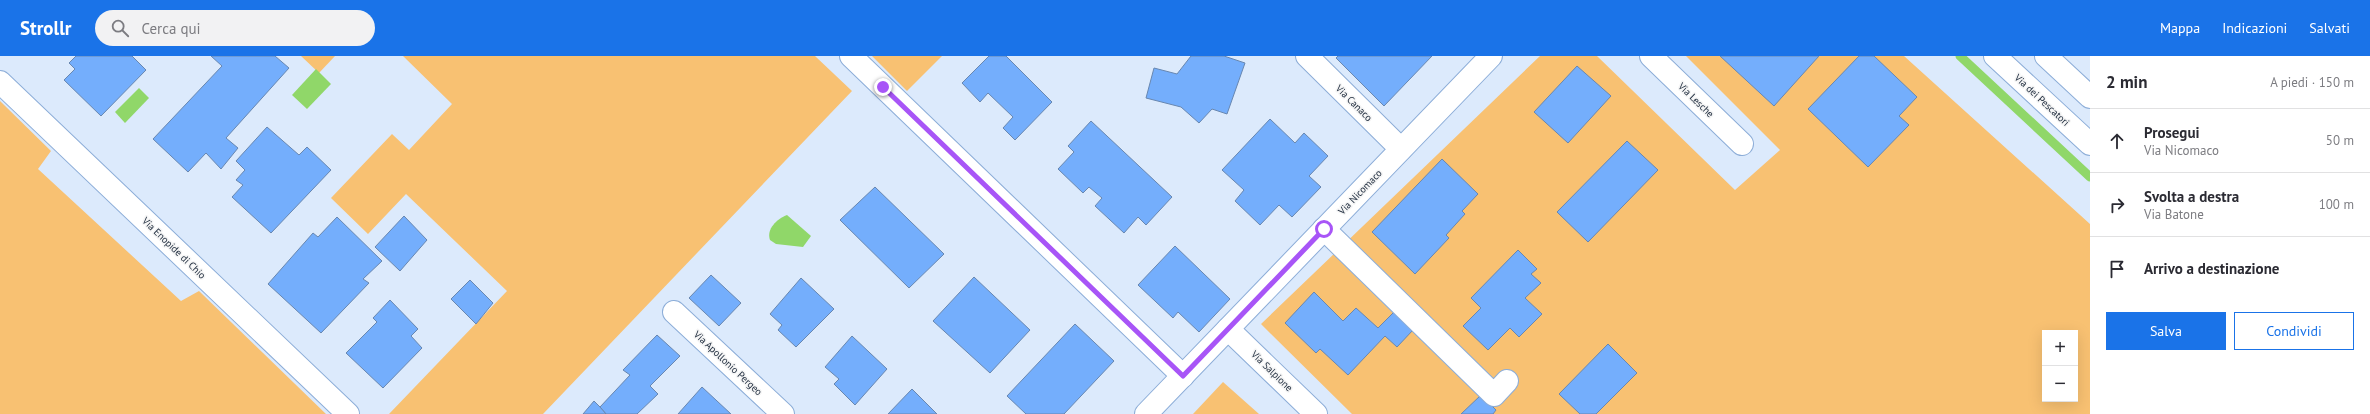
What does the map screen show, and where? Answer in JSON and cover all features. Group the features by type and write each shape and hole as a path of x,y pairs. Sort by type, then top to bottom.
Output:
{"street":[{"path":"851,56 1183,376"},
{"name":"Via Canaco","path":"1307,56 1401,149"},
{"name":"Via Nicomaco","path":"1146,414 1491,56"},
{"name":"Via Lesche","path":"1650,56 1742,144"},
{"name":"Via dei Pescatori","path":"1994,56 2090,144"},
{"path":"2046,56 2090,96"},
{"name":"Via Enopide di Chio","path":"0,82 348,414"},
{"path":"1324,229 1494,395 1507,381"},
{"name":"Via Apollonio Pergeo","path":"674,312 783,414"},
{"name":"Via Salpione","path":"1228,329 1316,414"}],"shaded area":[{"path":"301,56 335,56 319,73"},
{"path":"403,56 815,56 852,91 543,414 389,414 507,291 406,194 368,234 331,198 392,134 409,150 452,104"},
{"path":"872,56 942,56 907,91"},
{"path":"1540,56 1597,56 1735,190 1780,150 1686,56 1904,56 2090,224 2090,414 1352,414 1261,324"},
{"path":"316,69 331,84 307,109 292,95"},
{"path":"139,88 149,98 125,123 115,112"},
{"path":"0,101 51,151 38,169 181,301 199,291 326,414 0,414"},
{"path":"787,215 811,236 803,247 776,244 770,240 769,236 773,225"},
{"path":"1223,382 1259,414 1193,414"}],"building":[{"path":"76,56 132,56 146,70 101,116 64,80 75,69 69,63"},
{"path":"211,56 275,56 289,68 226,138 238,148 221,169 206,153 188,172 153,139 222,66"},
{"path":"989,56 1006,56 1052,102 1015,140 1003,128 1013,117 988,93 980,102 962,83"},
{"path":"1191,56 1224,56 1245,63 1227,114 1212,109 1199,123 1181,107 1146,98 1154,68 1177,74"},
{"path":"1338,56 1432,56 1384,106 1336,58"},
{"path":"1720,56 1819,56 1774,106"},
{"path":"1859,56 1874,56 1917,97 1899,116 1909,125 1868,167 1808,109"},
{"path":"1577,66 1611,96 1568,143 1534,112"},
{"path":"1270,119 1295,143 1304,133 1328,156 1309,176 1321,187 1292,217 1279,205 1260,225 1235,201 1244,190 1222,170"},
{"path":"1091,121 1172,197 1146,225 1138,217 1124,233 1095,206 1102,198 1089,187 1083,193 1058,169 1074,152 1068,146"},
{"path":"267,127 299,155 307,147 331,170 271,233 232,197 243,185 236,180 245,170 236,161"},
{"path":"1627,141 1658,170 1588,242 1557,212"},
{"path":"1442,159 1478,194 1462,211 1465,214 1446,235 1449,238 1415,274 1372,232"},
{"path":"875,187 944,254 909,288 840,220"},
{"path":"404,216 427,240 400,271 375,247"},
{"path":"337,217 382,261 363,279 369,283 321,333 268,284 313,233 318,237"},
{"path":"1175,246 1230,299 1199,332 1178,312 1173,318 1138,285"},
{"path":"1518,250 1537,269 1531,274 1541,283 1525,298 1542,314 1519,337 1510,328 1488,350 1463,326 1481,308 1471,298"},
{"path":"711,275 741,303 719,326 689,298"},
{"path":"974,277 1030,330 990,373 933,321"},
{"path":"801,278 834,309 796,347 778,330 782,325 770,314"},
{"path":"470,280 493,303 476,324 451,299"},
{"path":"1314,292 1343,321 1356,308 1378,328 1394,312 1413,330 1397,347 1385,336 1348,375 1320,349 1316,353 1285,323"},
{"path":"390,300 418,329 411,336 422,348 383,388 346,353 377,322 373,318"},
{"path":"1075,324 1114,361 1064,414 1026,414 1007,396"},
{"path":"657,335 680,356 650,386 658,394 637,414 606,414 600,407 630,375 623,370"},
{"path":"852,336 887,369 855,405 834,384 839,379 825,367"},
{"path":"1608,344 1637,373 1596,414 1580,414 1559,394"},
{"path":"702,387 731,414 678,414"},
{"path":"912,389 937,414 888,414"},
{"path":"1481,395 1496,410 1493,414 1461,414"},
{"path":"594,401 600,407 606,414 583,414"}],"waterway":[{"path":"1960,56 2090,177"}],"route":[{"path":"883,87 1183,376 1324,229"}]}
